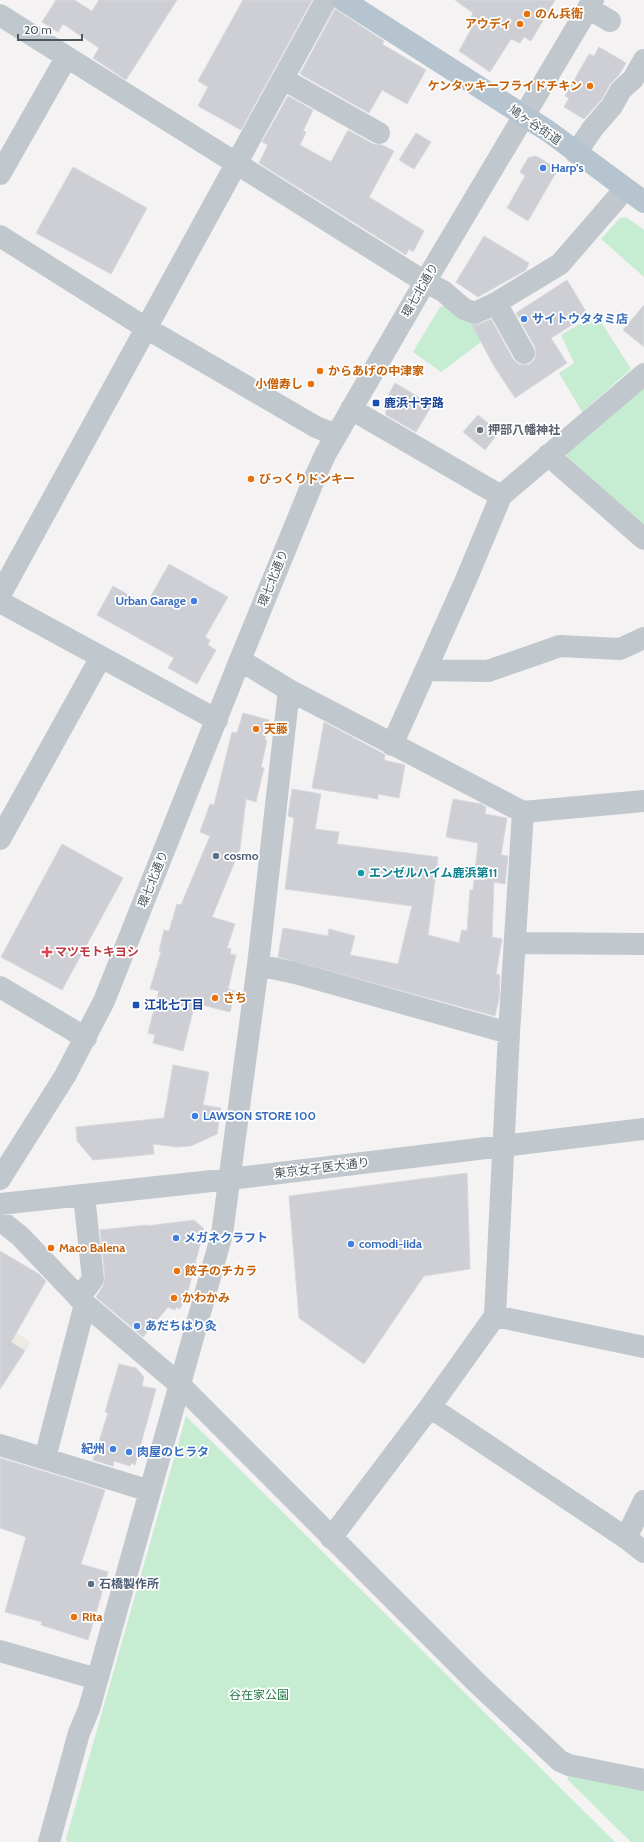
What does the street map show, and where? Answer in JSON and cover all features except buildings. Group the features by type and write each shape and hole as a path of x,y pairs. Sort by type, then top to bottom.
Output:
{"main road":[{"name":"鳩ヶ谷街道","path":"343,0 548,131 624,189 644,202"}],"street":[{"path":"0,595 326,0"},
{"path":"590,4 610,21"},
{"name":"環七北通り","path":"0,1179 65,1076 104,1001 240,660 315,477 336,435 590,4"},
{"path":"0,15 66,58 149,105 235,164 425,282 443,291 464,309 474,314 496,303 560,264 624,189"},
{"path":"0,174 66,58"},
{"path":"576,153 593,128 612,106 621,90 633,79 644,60"},
{"path":"283,79 379,133"},
{"path":"0,236 146,328 316,427 336,435"},
{"path":"496,303 524,353"},
{"path":"392,745 501,496 644,374"},
{"path":"351,409 501,496"},
{"path":"548,455 644,539"},
{"path":"0,602 217,720"},
{"path":"426,670 488,671 560,646 620,649 644,638"},
{"path":"0,840 101,657"},
{"path":"240,660 290,690 392,745 522,812 644,802"},
{"path":"48,1842 79,1733 89,1708 222,1234 258,965 290,690"},
{"path":"331,1538 430,1407 495,1316 522,812"},
{"path":"515,943 644,944"},
{"path":"258,965 295,973 509,1033"},
{"path":"0,988 86,1038"},
{"name":"東京女子医大通り","path":"0,1204 230,1180 644,1129"},
{"path":"45,1458 82,1301 93,1279 84,1196"},
{"path":"0,1220 20,1236 82,1301 179,1384 476,1682 560,1761 569,1765 644,1780"},
{"path":"495,1316 644,1347"},
{"path":"430,1407 626,1538 644,1552"},
{"path":"0,1445 150,1491"},
{"path":"626,1538 644,1501"},
{"path":"0,1651 97,1679"}],"shaded area":[{"path":"0,1323 31,1342 0,1390"}],"green space":[{"path":"626,217 644,230 644,277 601,239 620,218"},
{"path":"449,305 475,324 481,342 441,372 413,352 440,307"},
{"path":"596,314 631,369 582,412 559,373 574,363 561,335"},
{"path":"644,385 644,529 567,460 567,451"},
{"name":"谷在家公園","path":"186,1416 615,1842 68,1842 66,1839"},
{"path":"570,1774 644,1788 644,1842 631,1842 567,1779"}],"place":[{"name":"のん兵衛","path":"527,14"},
{"name":"アウディ","path":"520,24"},
{"name":"ケンタッキーフライドチキン","path":"590,86"},
{"name":"Harp’s","path":"543,168"},
{"name":"サイトウタタミ店","path":"524,319"},
{"name":"からあげの中津家","path":"320,371"},
{"name":"小僧寿し","path":"311,384"},
{"name":"鹿浜十字路","path":"376,403"},
{"name":"押部八幡神社","path":"480,430"},
{"name":"びっくりドンキー","path":"251,479"},
{"name":"Urban Garage","path":"194,601"},
{"name":"天藤","path":"256,729"},
{"name":"cosmo","path":"216,856"},
{"name":"エンゼルハイム鹿浜第11","path":"361,873"},
{"name":"マツモトキヨシ","path":"47,952"},
{"name":"さち","path":"215,998"},
{"name":"江北七丁目","path":"136,1005"},
{"name":"LAWSON STORE 100","path":"195,1116"},
{"name":"メガネクラフト","path":"176,1238"},
{"name":"comodi-iida","path":"351,1244"},
{"name":"Maco Balena","path":"51,1248"},
{"name":"餃子のチカラ","path":"177,1271"},
{"name":"かわかみ","path":"174,1298"},
{"name":"あだちはり灸","path":"137,1326"},
{"name":"紀州","path":"113,1449"},
{"name":"肉屋のヒラタ","path":"129,1452"},
{"name":"石橋製作所","path":"91,1584"},
{"name":"Rita","path":"74,1617"}]}
